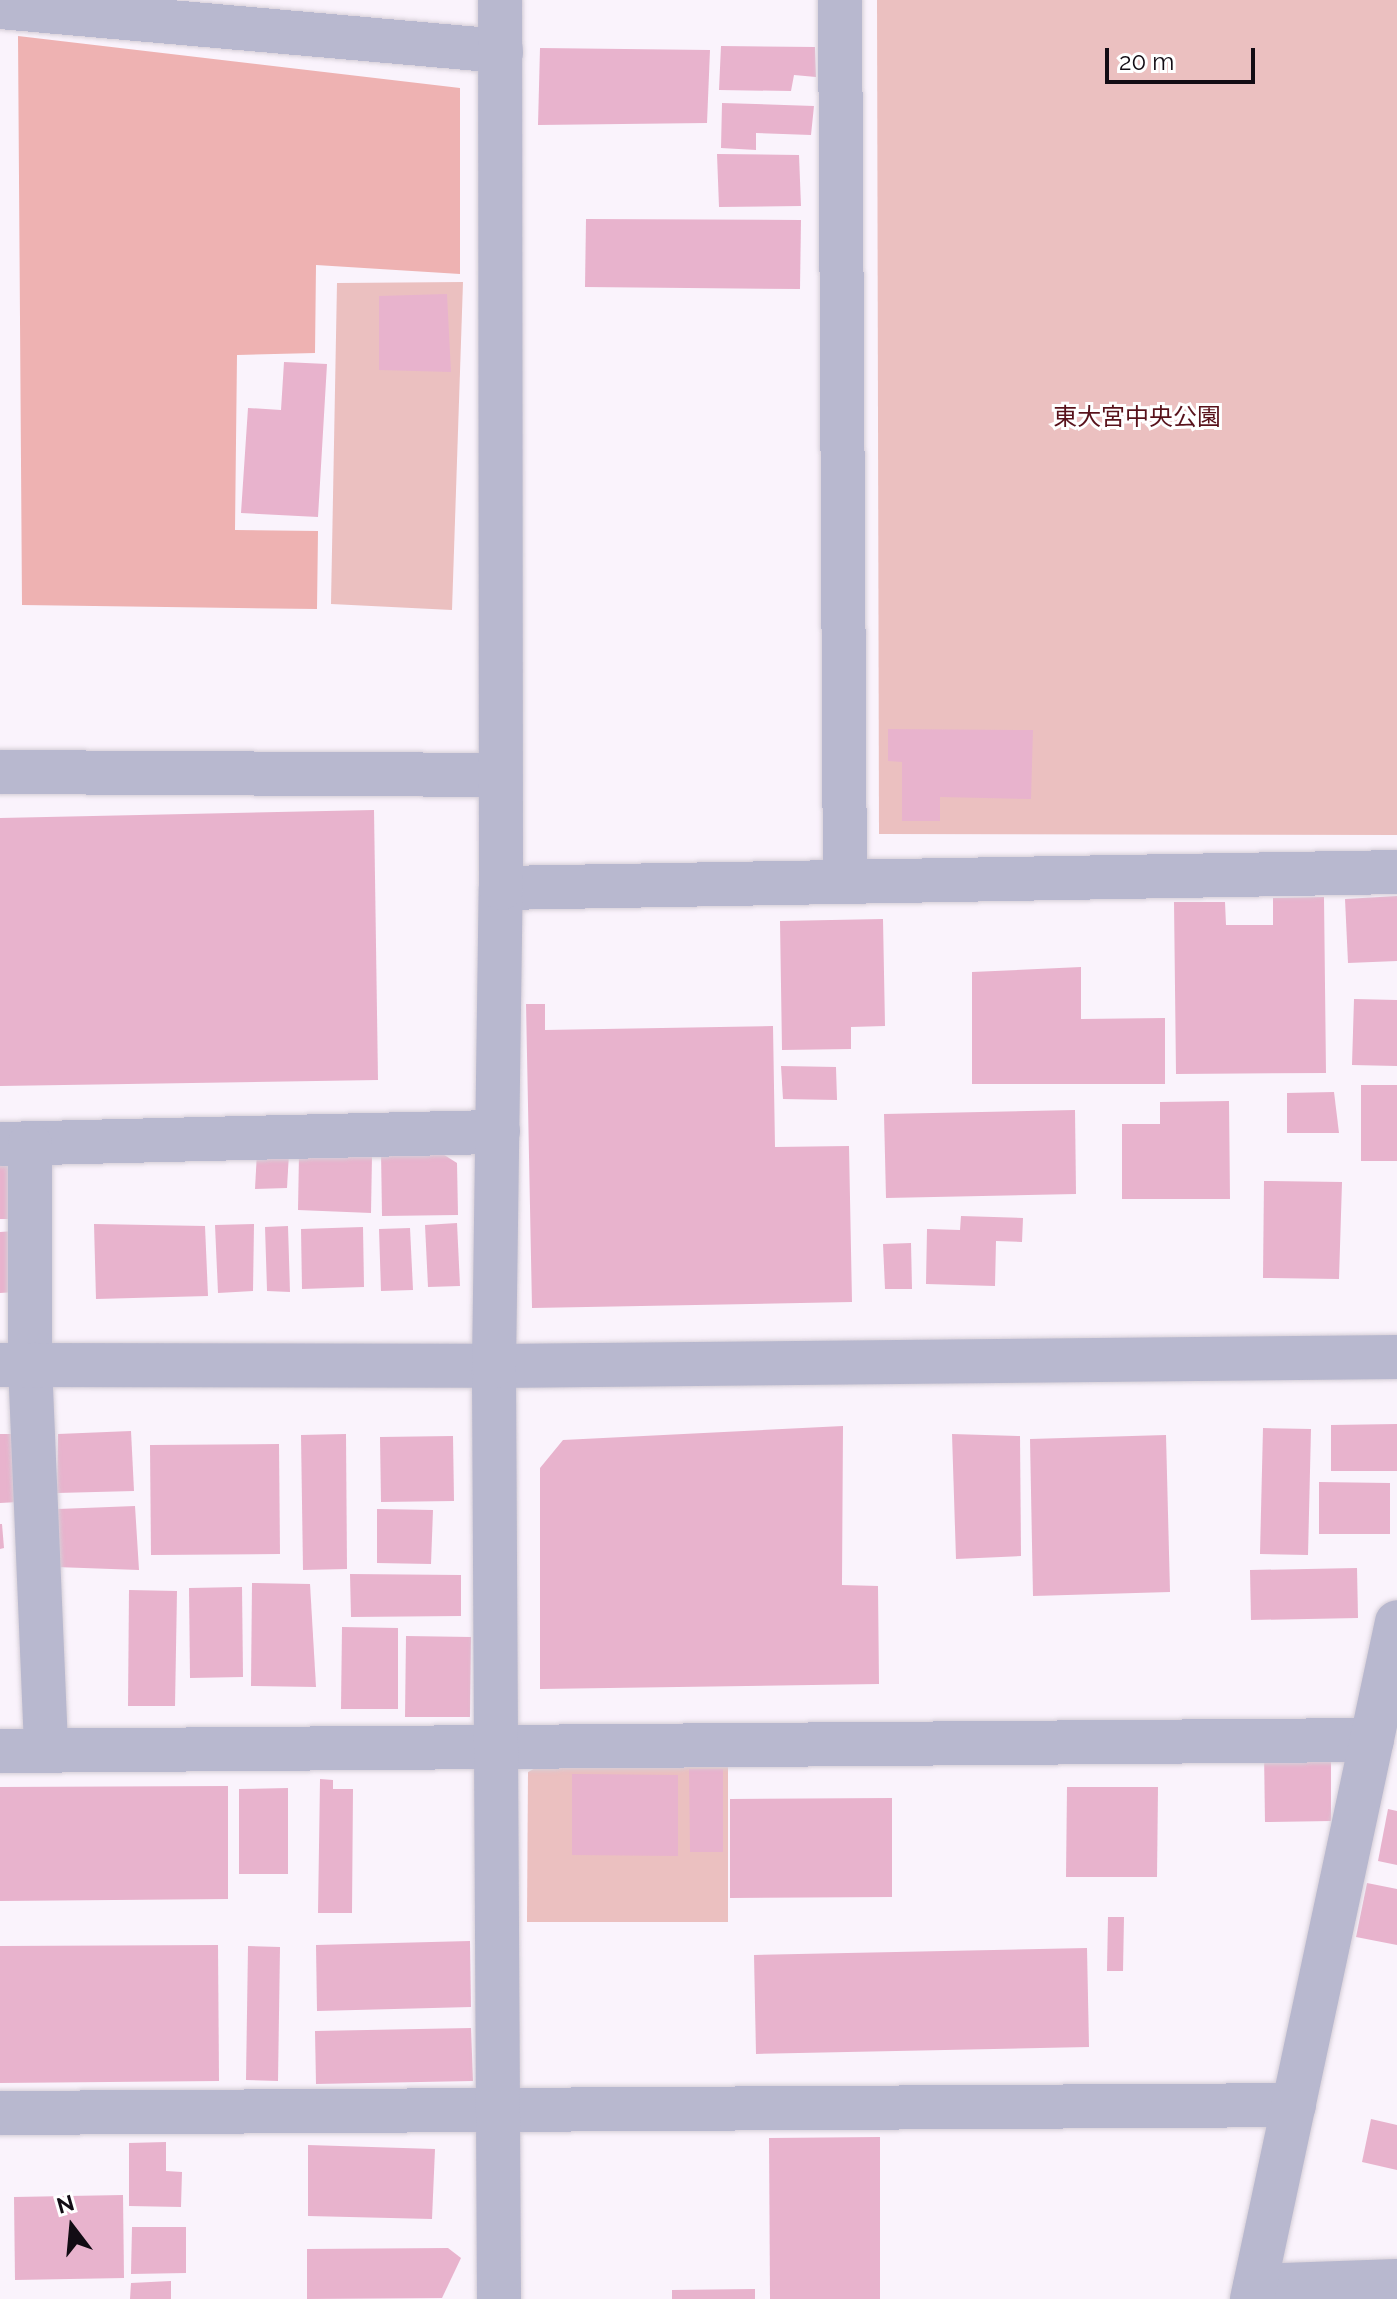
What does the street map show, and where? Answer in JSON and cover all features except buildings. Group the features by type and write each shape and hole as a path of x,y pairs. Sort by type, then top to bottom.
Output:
{"street":[{"path":"499,2299 494,1366 501,888 500,0"},
{"path":"840,0 845,882"},
{"path":"0,7 501,51"},
{"path":"0,772 500,775"},
{"path":"501,888 1397,872"},
{"path":"46,1750 15,1364 15,1144 498,1132"},
{"path":"15,1364 494,1366 1397,1357"},
{"path":"1397,1622 1254,2292 1397,2281"},
{"path":"0,1751 1372,1740"},
{"path":"0,2113 1294,2105"}],"green space":[{"name":"東大宮中央公園","path":"877,0 1397,0 1397,835 879,834"},
{"path":"463,282 452,610 331,604 337,283"},
{"path":"728,1757 728,1922 527,1922 528,1772 543,1764"}],"shaded area":[{"path":"18,36 460,88 460,274 316,265 315,353 237,355 235,530 318,531 317,609 22,605"}]}
